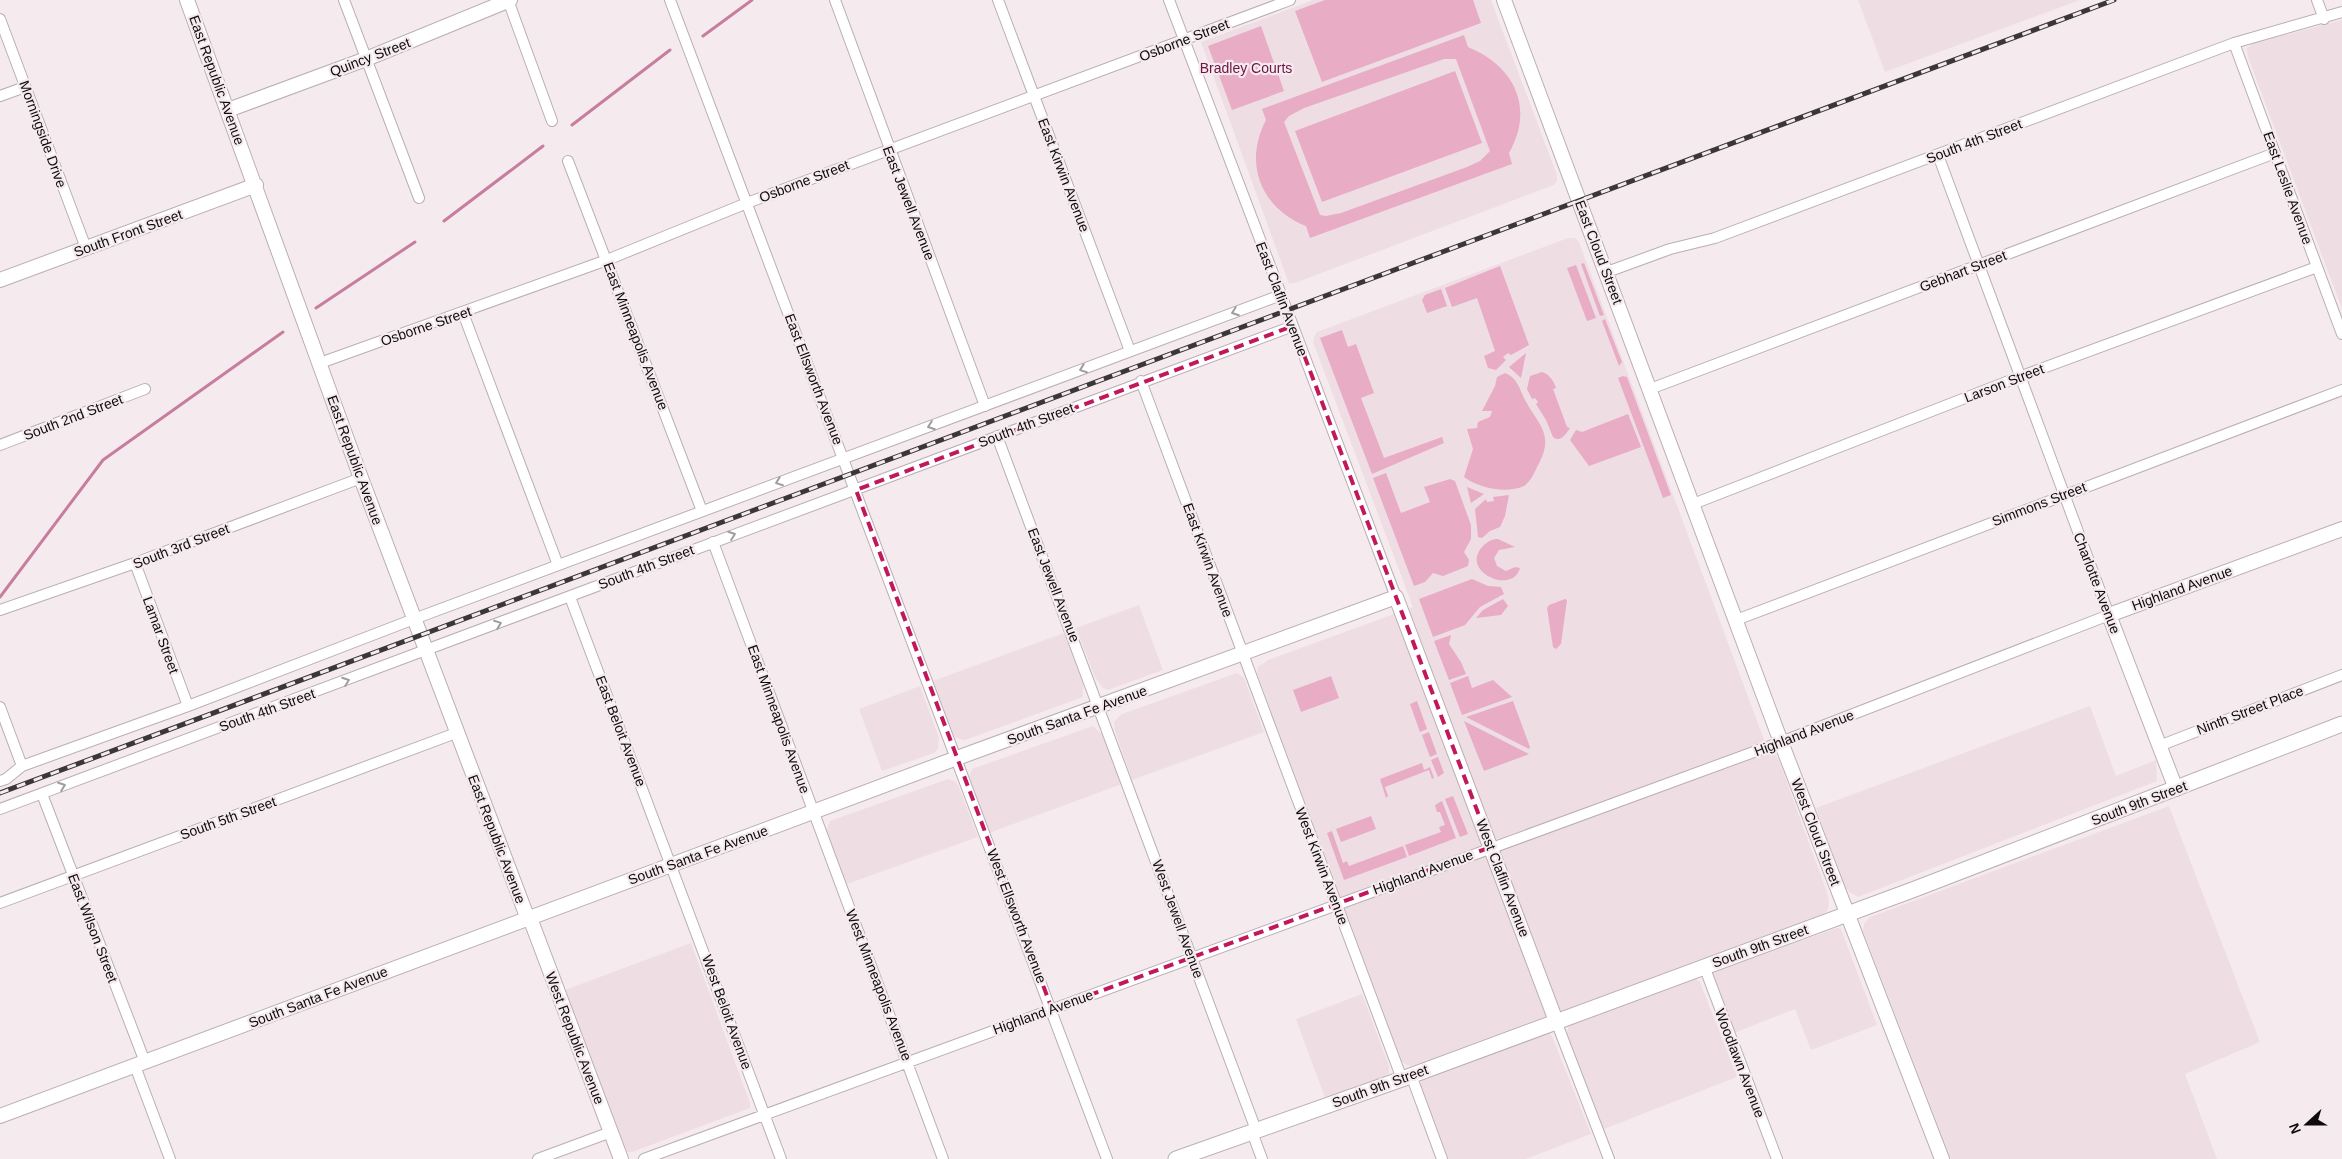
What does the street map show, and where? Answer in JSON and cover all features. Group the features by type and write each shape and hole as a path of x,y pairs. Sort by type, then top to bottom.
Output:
{"main road":[{"name":"East Republic Avenue","path":"187,0 456,733 526,914 530,918"},
{"name":"Quincy Street","path":"228,110 366,59 509,0"},
{"name":"East Cloud Street","path":"1504,0 1693,504"},
{"name":"South Front Street","path":"0,280 256,185"},
{"name":"West Cloud Street","path":"1693,504 1781,742 1942,1159"},
{"name":"Highland Avenue","path":"2109,615 2342,529"},
{"name":"South Santa Fe Avenue","path":"0,1116 957,758 1243,655 1396,597"},
{"name":"West Claflin Avenue","path":"1396,597 1556,1021"},
{"name":"Charlotte Avenue","path":"2109,615 2176,789"},
{"name":"South 9th Street","path":"1176,1159 1406,1077 1848,913 2342,724"},
{"name":"West Republic Avenue","path":"530,918 620,1159"}],"street":[{"path":"344,0 418,198"},
{"path":"509,0 552,121"},
{"name":"East Ellsworth Avenue","path":"670,0 957,758"},
{"name":"East Jewell Avenue","path":"834,0 986,406"},
{"name":"East Kirwin Avenue","path":"998,0 1130,351"},
{"name":"East Claflin Avenue","path":"1169,0 1396,597"},
{"name":"Osborne Street","path":"320,363 607,260 747,203 1290,0"},
{"path":"2317,0 2324,19"},
{"name":"South 4th Street","path":"1607,272 1670,249 1716,238 2234,43 2324,19 2342,12"},
{"name":"Morningside Drive","path":"0,19 86,248"},
{"name":"East Leslie Avenue","path":"2234,43 2342,334"},
{"path":"0,96 25,87"},
{"name":"Gebhart Street","path":"1650,389 2275,153"},
{"name":"Charlotte Avenue","path":"1938,155 2109,615"},
{"name":"East Minneapolis Avenue","path":"568,161 702,511"},
{"name":"Larson Street","path":"1693,504 2019,377 2317,267"},
{"path":"0,781 6,779 22,766 188,706 414,619 1281,295"},
{"path":"462,313 558,565"},
{"name":"South 4th Street","path":"0,809 1293,326"},
{"name":"East Kirwin Avenue","path":"1141,382 1243,655"},
{"name":"South 2nd Street","path":"0,446 145,389"},
{"name":"Simmons Street","path":"1736,620 2342,390"},
{"name":"East Jewell Avenue","path":"997,436 1100,706"},
{"name":"South 3rd Street","path":"0,610 135,563 361,478"},
{"name":"East Minneapolis Avenue","path":"713,542 814,812"},
{"name":"Lamar Street","path":"135,563 188,706"},
{"name":"East Beloit Avenue","path":"570,597 672,865"},
{"name":"Highland Avenue","path":"644,1159 1781,742 2109,615"},
{"name":"West Kirwin Avenue","path":"1243,655 1336,904 1406,1077 1442,1159"},
{"name":"Ninth Street Place","path":"2159,746 2342,675"},
{"name":"West Jewell Avenue","path":"1100,706 1254,1131 1262,1159"},
{"path":"0,707 22,766"},
{"name":"South 5th Street","path":"0,903 456,733"},
{"name":"West Ellsworth Avenue","path":"957,758 1107,1159"},
{"name":"East Wilson Street","path":"42,794 73,875 140,1064 170,1159"},
{"name":"West Minneapolis Avenue","path":"814,812 943,1159"},
{"name":"West Beloit Avenue","path":"672,865 781,1159"},
{"name":"Woodlawn Avenue","path":"1704,966 1777,1159"},
{"name":"West Claflin Avenue","path":"1556,1021 1609,1159"},
{"path":"538,1159 611,1132"}],"highlighted area":[{"path":"1293,326 1491,847 1052,1009 856,490"}],"shaded area":[{"path":"1313,0 1491,0 1557,175 1557,181 1554,185 1289,284 1201,42"},
{"path":"1858,0 2080,0 1885,72"},
{"path":"2342,20 2342,309 2248,57 2247,48 2254,43"},
{"path":"1568,238 1575,238 1579,242 1769,753 1774,754 1778,758 1828,895 1829,905 1827,911 1822,915 1412,1066 1406,1065 1402,1062 1257,673 1258,667 1268,660 1413,607 1313,342 1317,332"},
{"path":"1139,605 1163,670 1108,690 1103,688 1095,677 1076,628"},
{"path":"1064,633 1083,684 1083,697 965,740 956,738 933,681"},
{"path":"1237,673 1244,678 1264,732 1132,780 1115,731 1114,722 1118,717"},
{"path":"920,686 939,738 938,749 934,753 882,771 859,709"},
{"path":"2090,706 2116,776 2156,760 2157,781 1858,897 1844,887 1816,808"},
{"path":"1093,726 1105,737 1122,784 989,833 969,777 972,769"},
{"path":"948,779 956,782 959,787 978,837 847,884 827,836 830,821"},
{"path":"2169,806 2260,1042 2185,1074 2217,1159 1951,1159 1863,931 1864,924 1870,917"},
{"path":"1837,928 1841,929 1877,1025 1811,1050 1795,1009 1734,1033 1712,975 1715,970"},
{"path":"691,943 750,1103 750,1108 632,1152 627,1152 623,1148 565,990"},
{"path":"1696,979 1700,982 1737,1077 1604,1129 1567,1033 1571,1023"},
{"path":"1362,994 1389,1066 1389,1073 1325,1098 1296,1019"},
{"path":"1543,1033 1548,1033 1552,1036 1591,1134 1526,1159 1448,1159 1420,1089 1421,1082 1425,1077"}],"green space":[{"path":"1325,0 1473,0 1481,23 1322,82 1295,11"},
{"name":"Bradley Courts","path":"1261,26 1284,91 1232,110 1208,46"},
{"path":"1464,35 1468,47 1484,55 1508,77 1516,90 1520,104 1520,120 1517,136 1509,153 1512,164 1310,238 1306,226 1290,218 1278,208 1260,183 1256,153 1259,136 1266,120 1262,109","holes":["1444,59 1456,59 1490,151 1480,161 1467,167 1341,213 1326,216 1320,215 1284,122 1289,116 1304,108"]},
{"path":"1455,71 1482,143 1322,202 1295,131"},
{"path":"1584,263 1604,315 1600,316 1581,264"},
{"path":"1576,265 1596,318 1587,321 1567,268"},
{"path":"1500,266 1529,345 1511,355 1508,353 1503,357 1506,360 1496,370 1488,368 1484,356 1495,351 1477,298 1452,307 1445,288"},
{"path":"1441,289 1447,306 1427,313 1422,300 1425,295"},
{"path":"1605,319 1622,362 1619,366 1602,321"},
{"path":"1342,330 1348,347 1356,344 1374,393 1361,398 1384,458 1442,437 1444,443 1372,474 1320,338"},
{"path":"1526,353 1521,378 1509,367"},
{"path":"1542,372 1549,376 1554,383 1556,388 1553,389 1567,427 1570,428 1565,435 1558,439 1553,437 1546,420 1536,404 1538,402 1535,398 1532,399 1527,389 1530,376"},
{"path":"1505,373 1520,388 1540,425 1545,439 1545,447 1535,472 1524,486 1501,490 1485,487 1464,477 1473,449 1467,429 1477,428 1478,422 1490,417 1492,411 1482,411 1495,386 1497,377"},
{"path":"1627,377 1671,495 1663,498 1618,378"},
{"path":"1628,414 1641,447 1589,466 1570,440 1576,430 1582,432"},
{"path":"1386,473 1401,513 1430,502 1424,487 1450,479 1455,481 1471,525 1471,539 1464,552 1469,560 1468,566 1443,576 1433,573 1425,582 1414,586 1373,478"},
{"path":"1467,487 1484,494 1471,503"},
{"path":"1509,495 1505,516 1500,527 1490,531 1482,538 1478,537 1475,509 1486,499 1487,502 1494,501 1493,497"},
{"path":"1498,539 1515,547 1499,550 1494,558 1497,566 1506,571 1515,567 1520,568 1515,576 1508,580 1498,580 1489,577 1477,564 1478,555 1484,545 1491,540"},
{"path":"1472,579 1488,586 1501,587 1504,594 1480,607 1465,625 1433,637 1419,599"},
{"path":"1503,599 1508,606 1501,615 1476,618 1483,610"},
{"path":"1567,600 1561,644 1556,649 1553,647 1547,608 1549,605"},
{"path":"1451,635 1449,644 1461,662 1466,674 1449,680 1434,641"},
{"path":"1331,676 1339,698 1301,712 1293,690"},
{"path":"1468,676 1472,688 1493,680 1512,697 1462,715 1450,683"},
{"path":"1417,701 1427,729 1420,732 1410,704"},
{"path":"1513,701 1530,747 1529,749 1466,717"},
{"path":"1464,721 1529,754 1484,771"},
{"path":"1429,732 1437,754 1430,757 1422,735"},
{"path":"1438,757 1444,773 1438,777 1431,760"},
{"path":"1422,763 1424,770 1430,767 1434,778 1432,779 1429,770 1385,787 1388,796 1386,798 1380,779"},
{"path":"1453,796 1468,834 1460,837 1445,799"},
{"path":"1442,801 1456,838 1409,856 1405,845 1441,832 1439,827 1445,825 1435,805"},
{"path":"1371,816 1376,829 1341,842 1336,829"},
{"path":"1332,831 1343,863 1347,861 1349,866 1403,846 1407,857 1344,880 1327,833"}],"waterway":[{"path":"703,36 752,0"},
{"path":"572,125 670,50"},
{"path":"444,221 543,146"},
{"path":"316,308 415,242"},
{"path":"0,597 103,460 283,332"}],"railway":[{"path":"0,793 2114,0"}]}
